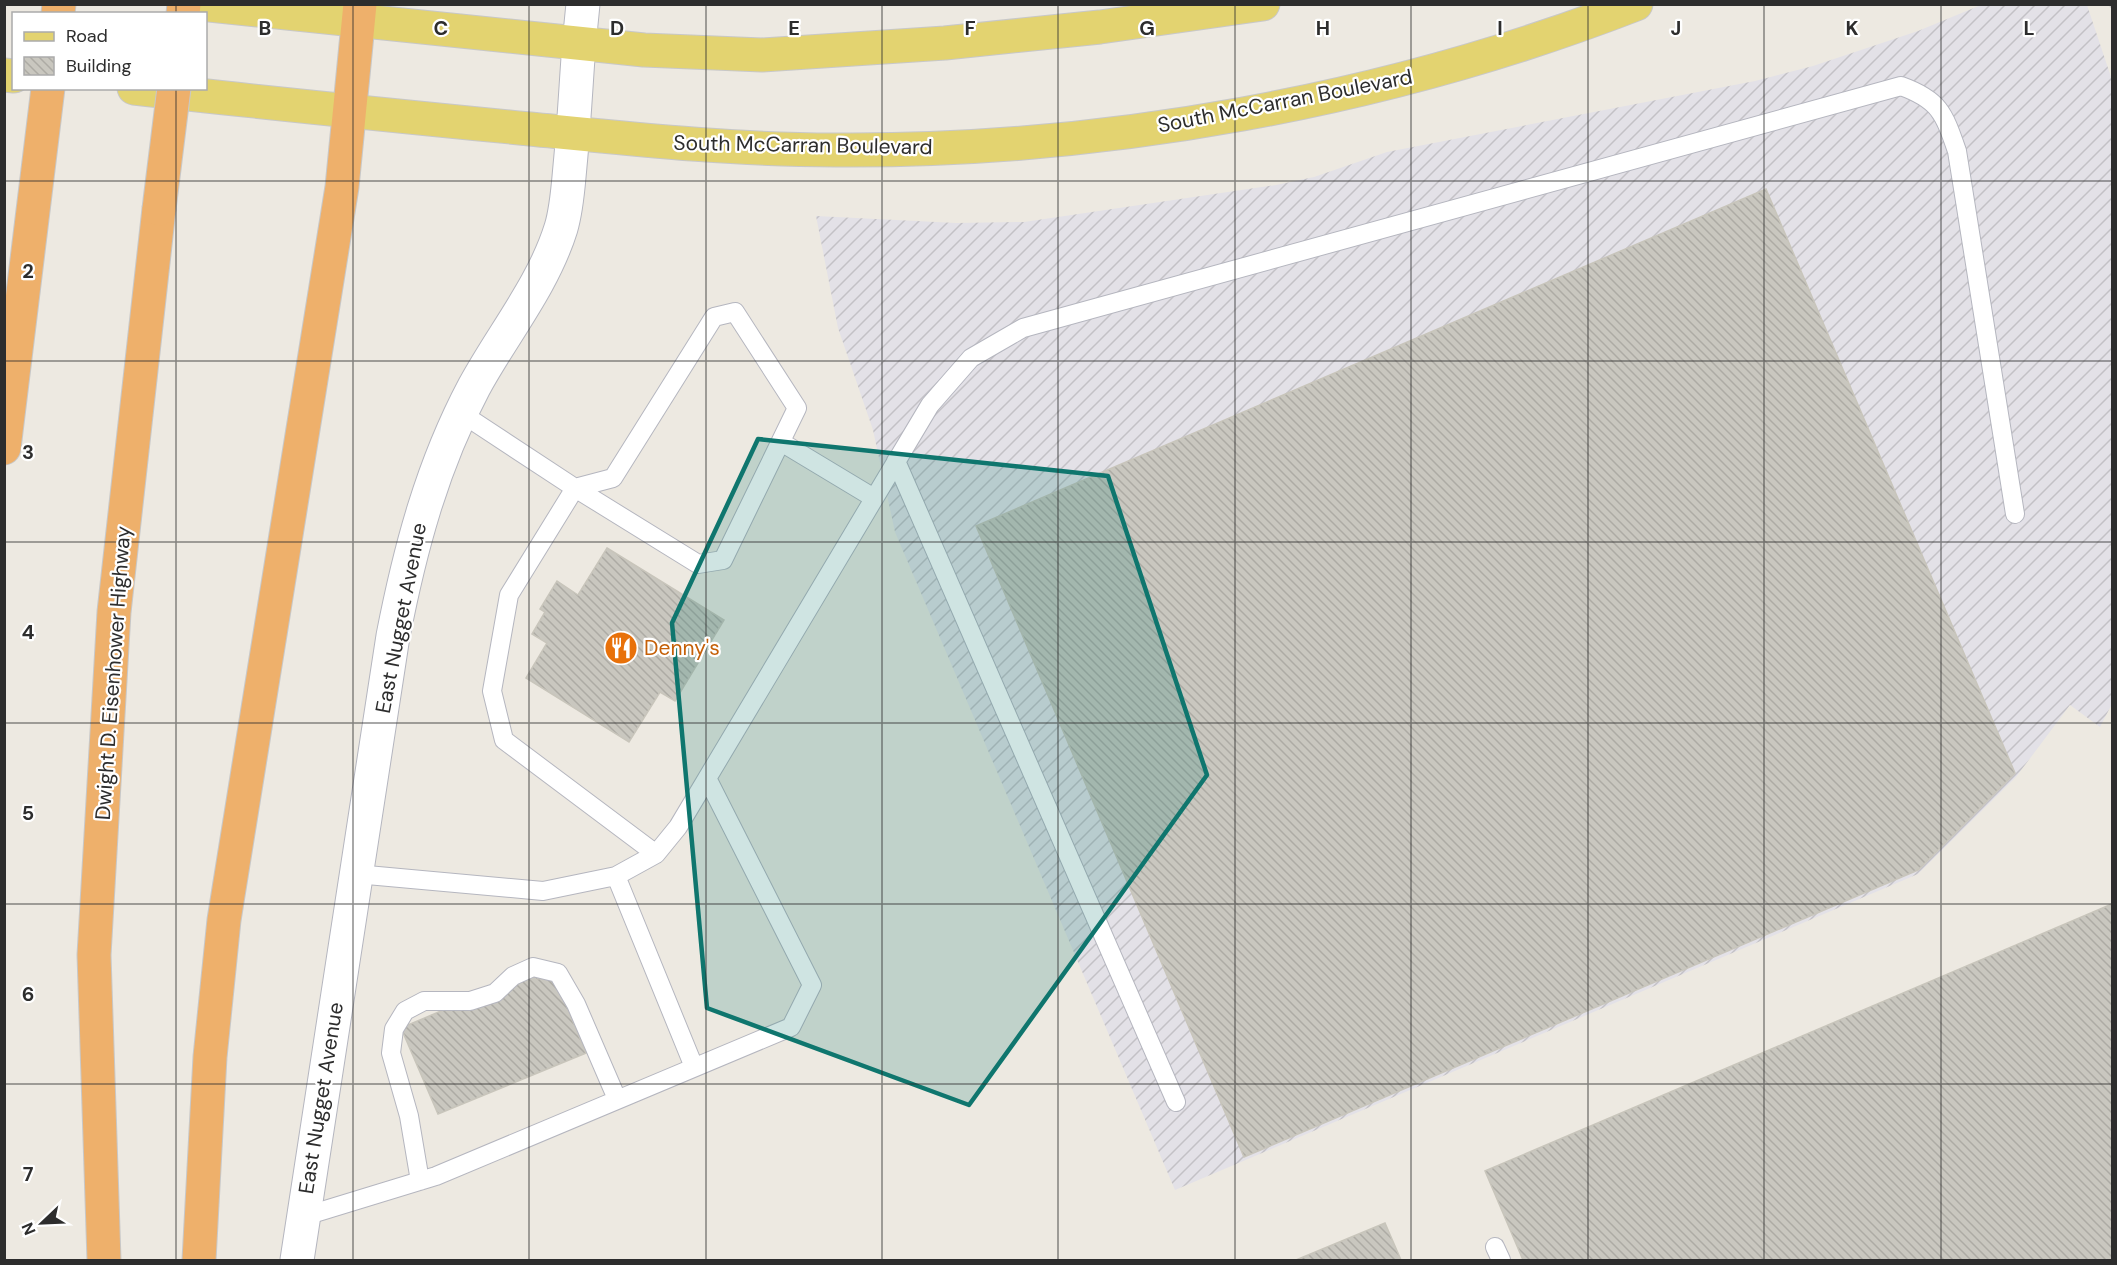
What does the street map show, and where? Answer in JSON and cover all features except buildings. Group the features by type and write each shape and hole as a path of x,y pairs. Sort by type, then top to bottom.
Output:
{"highway":[{"path":"199,1260 210,1057 224,920 340,198 352,112 360,13"},
{"path":"4,448 48,90"},
{"name":"Dwight D. Eisenhower Highway","path":"104,1260 94,943 114,612 174,90"}],"main road":[{"path":"200,4 360,13 579,44 644,50 762,55 945,44 1100,27 1263,4"},
{"name":"South McCarran Boulevard","path":"152,90 699,146 835,150 939,148 1087,136 1226,116 1370,86 1556,34 1636,4"}],"street":[{"name":"East Nugget Avenue","path":"297,1260 393,636 406,573 433,479 461,413 542,272 561,230 566,208 583,4"}],"lane":[{"path":"356,874 543,891 616,876 657,854 678,827 930,405 971,358 1023,328 1901,86 1923,94 1945,116 1957,151 2015,514"},
{"path":"461,413 575,488 698,564 723,560 797,408 735,312 714,317 613,478 575,488 509,595 492,691 504,740 657,854"},
{"path":"781,442 874,498"},
{"path":"896,461 1176,1102"},
{"path":"302,1217 420,1181 791,1027 812,985 707,778"},
{"path":"616,876 694,1066"},
{"path":"420,1181 409,1116 391,1053 394,1029 405,1011 424,1001 470,1001 495,993 513,976 533,967 558,973 576,1004 617,1099"}],"highlighted area":[{"path":"758,439 1108,476 1207,775 969,1105 707,1008 672,623"}],"shaded area":[{"path":"1981,5 2087,5 2112,80 2112,704 2100,727 2070,705 2016,777 1918,874 1175,1190 895,532 873,430 838,328 816,216 956,223 1024,222 1276,185 1314,177 1387,152 1755,81 1813,66 1918,31"}],"place":[{"name":"Denny's","path":"621,648"}]}
